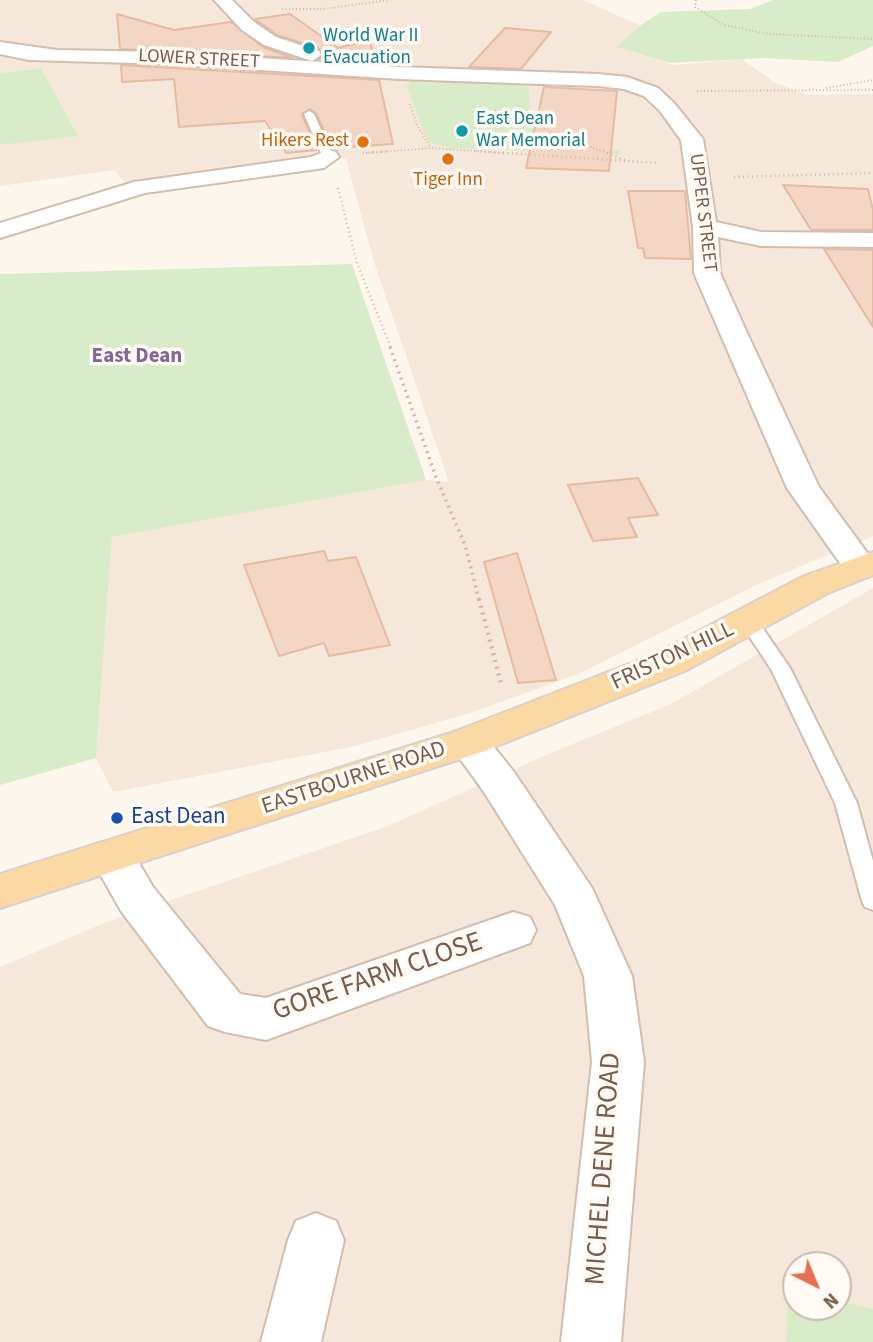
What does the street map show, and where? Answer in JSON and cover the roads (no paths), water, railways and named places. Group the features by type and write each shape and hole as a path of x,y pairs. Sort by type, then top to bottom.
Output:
{"main road":[{"name":"FRISTON HILL","path":"468,742 671,662 815,585 866,565"},
{"name":"EASTBOURNE ROAD","path":"0,891 468,742"}],"street":[{"path":"227,5 248,26 286,48 332,60 389,68 399,74"},
{"name":"LOWER STREET","path":"0,48 29,54 167,58 399,74"},
{"name":"UPPER STREET","path":"399,74 598,80 642,87 667,107 692,139 705,227 707,273 803,488 866,565"},
{"path":"0,231 142,187 316,163 328,157"},
{"path":"705,227 761,239 873,240"},
{"name":"MICHEL DENE ROAD","path":"468,742 499,782 576,900 608,976 618,1062 591,1342"},
{"name":"GORE FARM CLOSE","path":"112,856 137,899 225,1012 266,1019 513,930"},
{"path":"291,1342 316,1240"}],"lane":[{"path":"309,114 328,157"},
{"path":"748,621 780,668 846,803 873,901"}],"place":[{"name":"World War II Evacuation","path":"309,48"},
{"name":"East Dean War Memorial","path":"462,131"},
{"name":"Hikers Rest","path":"363,142"},
{"name":"Tiger Inn","path":"448,159"},
{"name":"East Dean","path":"117,818"}],"district":[{"name":"East Dean","path":"137,357"}]}
